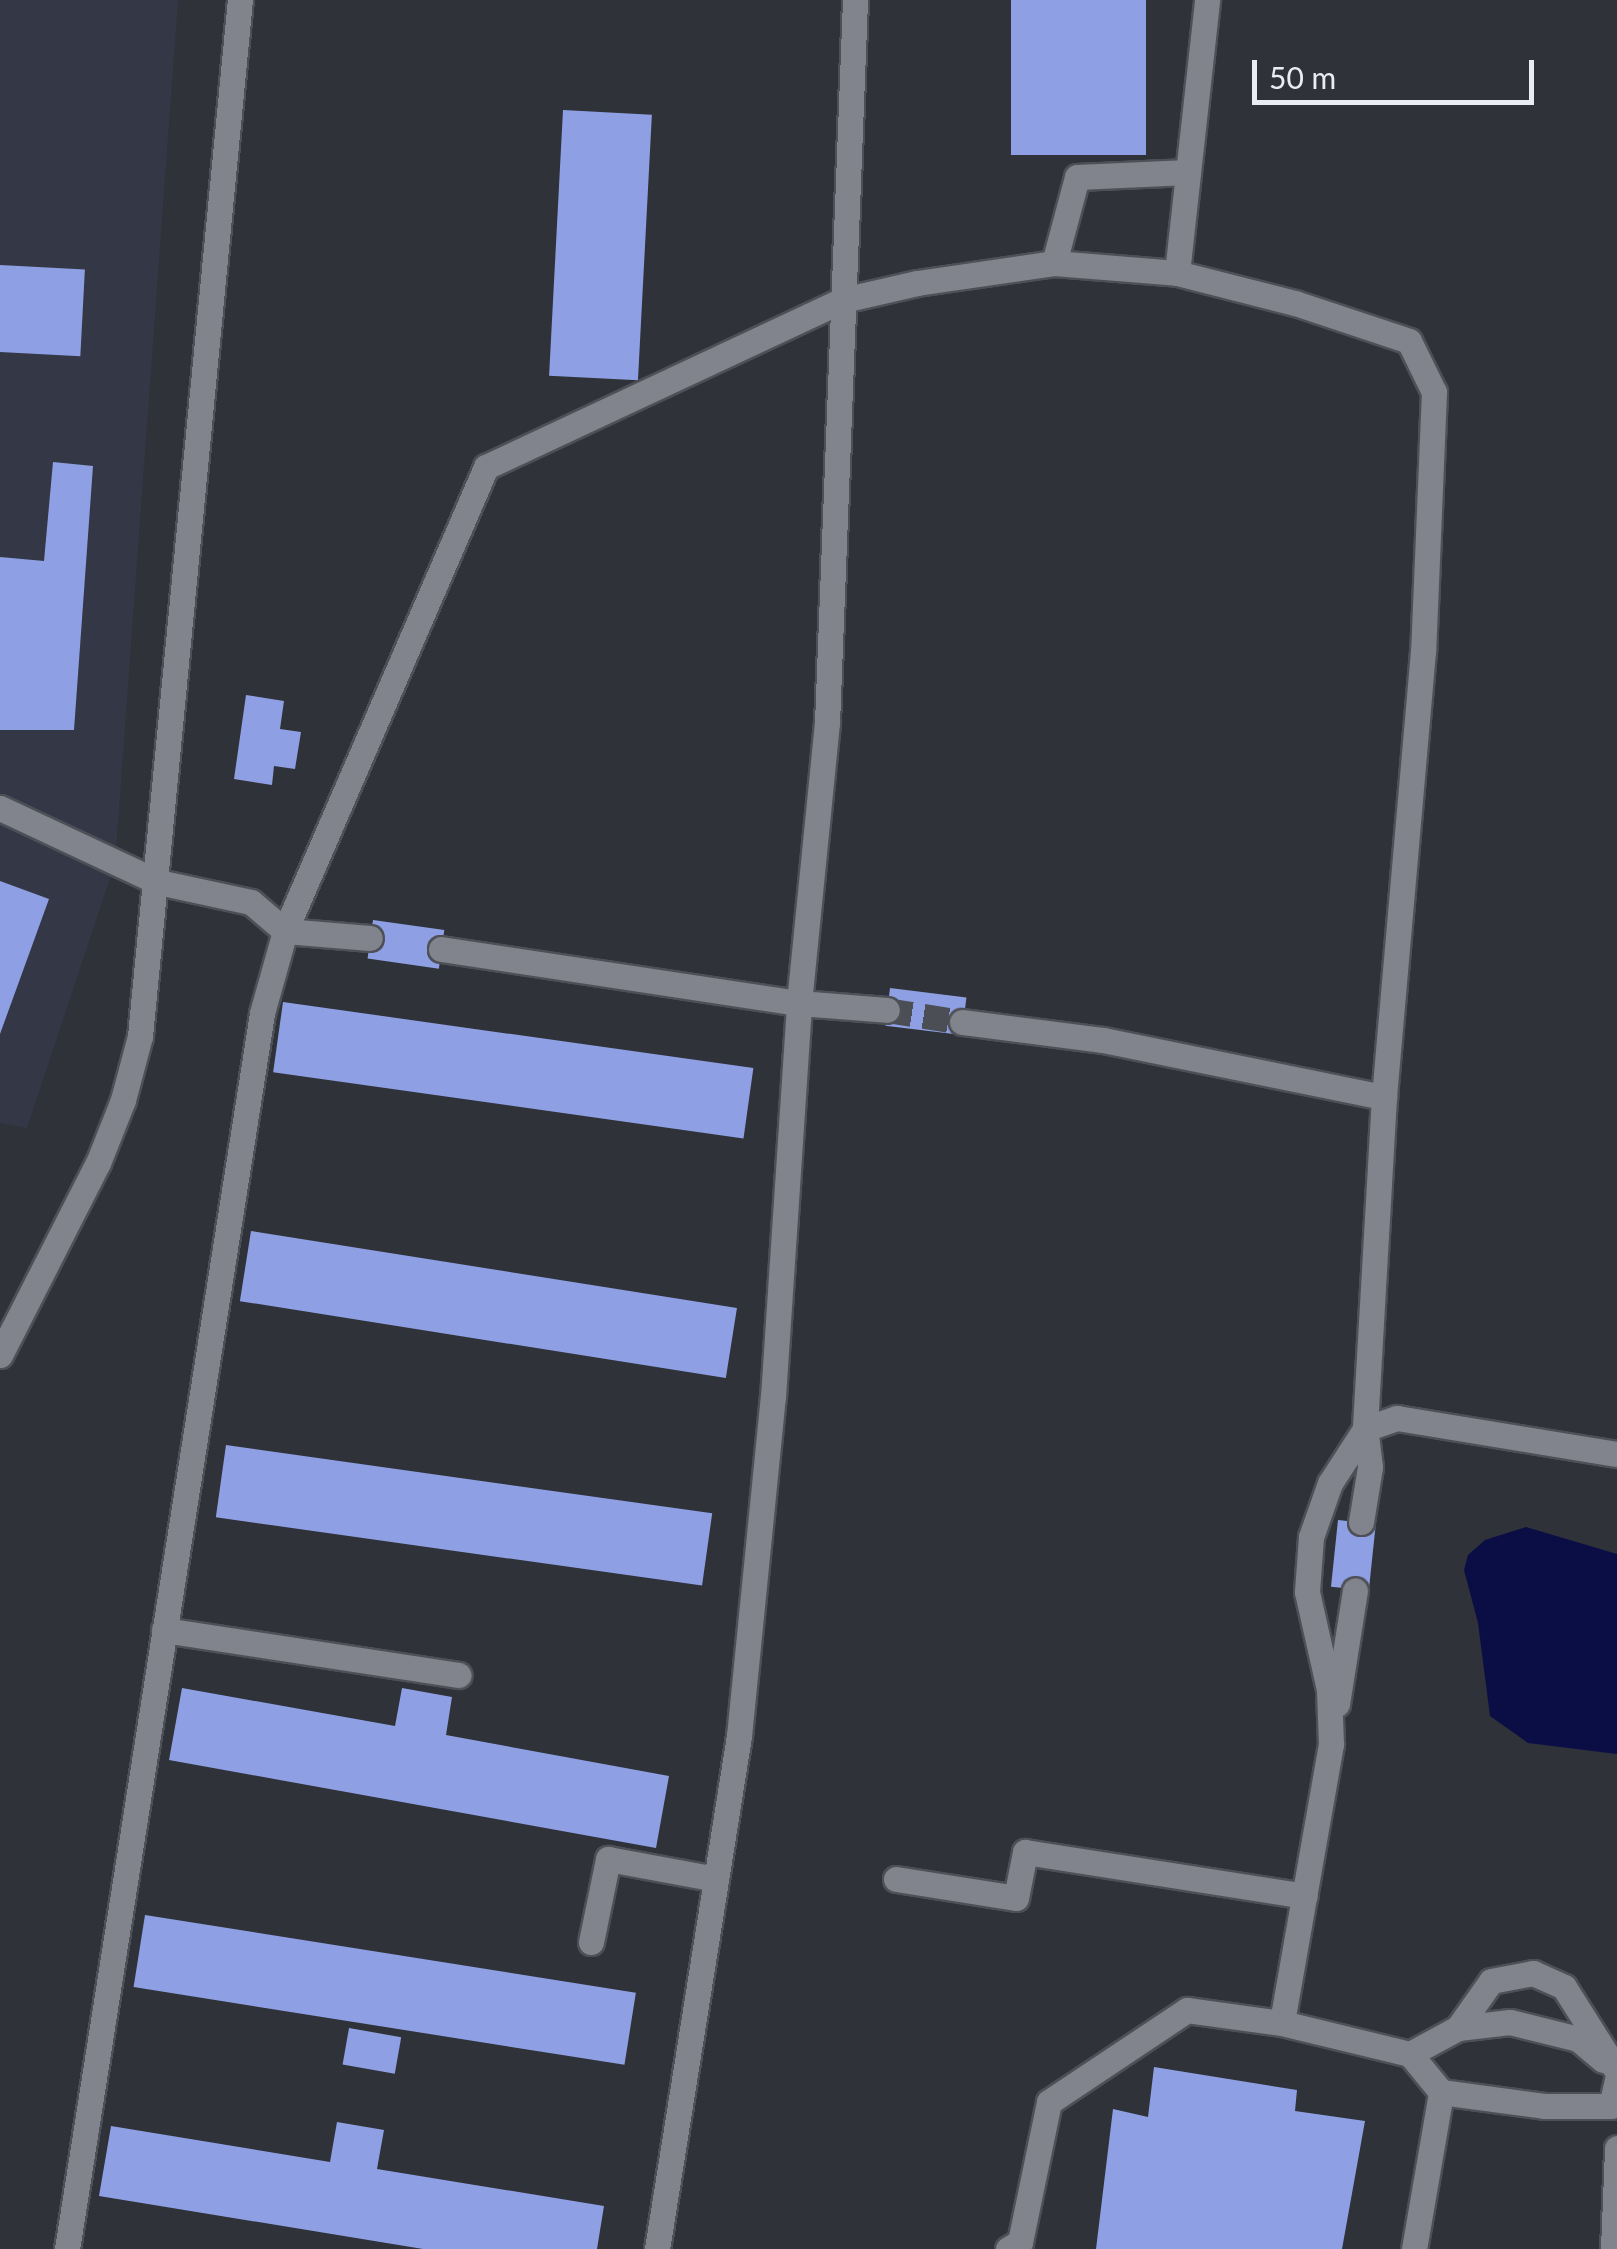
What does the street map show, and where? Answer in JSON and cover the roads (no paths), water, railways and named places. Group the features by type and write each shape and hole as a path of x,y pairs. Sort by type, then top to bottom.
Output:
{"street":[{"path":"0,1354 98,1163 123,1100 140,1036 158,882 240,0"},
{"path":"657,2249 739,1736 773,1397 799,1003 827,724 855,0"},
{"path":"1178,273 1206,0"},
{"path":"1054,264 1076,177 1188,172"},
{"path":"67,2249 262,1013 285,931 486,467 843,300 917,283 1054,264 1178,273 1295,303 1409,341 1434,392 1423,651 1384,1097 1365,1429 1370,1467 1361,1522"},
{"path":"0,808 158,882 251,902 285,931 370,938"},
{"path":"441,950 799,1003 887,1010"},
{"path":"962,1022 1104,1040 1384,1097"},
{"path":"1331,1744 1328,1690 1307,1592 1312,1536 1330,1483 1365,1429 1398,1418 1428,1419 1617,1454"},
{"path":"1282,2024 1355,1590"},
{"path":"164,1630 458,1675"},
{"path":"896,1879 1016,1898 1024,1852 1305,1896"},
{"path":"591,1942 608,1859 716,1879"},
{"path":"1458,2028 1491,1981 1533,1973 1564,1987 1617,2074 1612,2106 1617,2140"},
{"path":"1008,2249 1020,2242 1049,2102 1187,2010 1282,2024 1410,2054 1442,2092 1544,2106 1612,2106"},
{"path":"1410,2054 1458,2028 1510,2022 1578,2039 1617,2074"},
{"path":"1414,2249 1442,2092"},
{"path":"1613,2249 1617,2148"}],"tunnel":[{"path":"887,1010 962,1022"}]}
